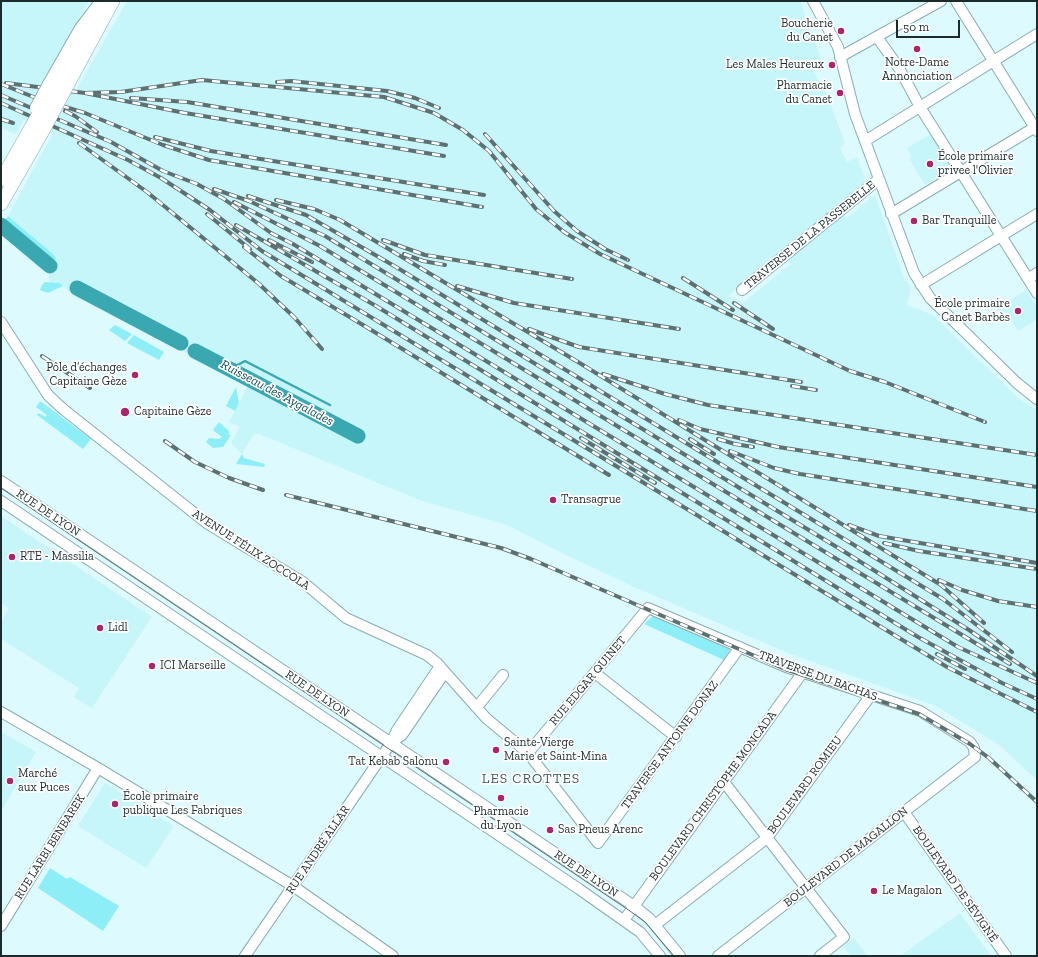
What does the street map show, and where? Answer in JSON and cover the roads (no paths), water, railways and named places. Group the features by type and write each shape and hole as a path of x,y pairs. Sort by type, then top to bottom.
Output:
{"main road":[{"path":"1,180 35,125 105,1"},
{"path":"57,85 113,1"},
{"path":"1,204 35,125"}],"street":[{"path":"1,169 35,125 57,85 80,28 101,1"},
{"path":"813,1 838,47 855,114 914,273 930,298 1017,383 1037,399"},
{"path":"840,57 941,1"},
{"path":"891,214 1036,128 956,1"},
{"path":"865,141 1037,34"},
{"path":"877,37 899,68 920,107 1037,293"},
{"name":"TRAVERSE DE LA PASSERELLE","path":"742,290 879,179"},
{"path":"921,285 1037,214"},
{"path":"1028,279 1037,273"},
{"name":"AVENUE FÉLIX ZOCCOLA","path":"1,322 48,395 63,409 208,524 303,582 346,618 427,655 443,669 486,718 528,753 598,843"},
{"name":"RUE DE LYON","path":"1,481 634,906 655,924 680,956"},
{"name":"RUE DE LYON","path":"1,501 624,920 640,932 660,956"},
{"name":"TRAVERSE DU BACHAS","path":"648,608 803,672 920,711 970,742 974,748 975,757"},
{"name":"RUE EDGAR QUINET","path":"528,753 648,608"},
{"name":"TRAVERSE ANTOINE DONAZ","path":"598,843 740,647"},
{"name":"RUE ANDRÉ ALLAR","path":"245,956 381,757 391,743 402,734 443,669"},
{"path":"595,672 676,737"},
{"name":"BOULEVARD CHRISTOPHE MONCADA","path":"624,920 803,672"},
{"path":"477,707 503,676"},
{"name":"BOULEVARD ROMIEU","path":"655,924 767,838 871,695"},
{"path":"1,712 98,768 293,886 393,956"},
{"name":"BOULEVARD DE MAGALLON","path":"718,956 975,757"},
{"name":"RUE LARBI BENBAREK","path":"1,926 98,768"},
{"path":"724,782 807,887 844,937 820,956"},
{"name":"BOULEVARD DE SÉVIGNÉ","path":"904,812 1006,956"}],"waterway":[{"name":"Ruisseau des Aygalades","path":"1,225 50,266"},
{"name":"Ruisseau des Aygalades","path":"77,288 181,343"},
{"name":"Ruisseau des Aygalades","path":"195,351 358,436"},
{"path":"221,364 236,366 245,361 330,405"}],"tram line":[{"path":"1,488 630,911 645,922 674,956"}],"railway":[{"path":"85,93 121,92 202,80 384,97 434,113 463,130 489,151 536,209 564,232 600,254 850,371 885,382 985,422"},
{"path":"277,82 291,81 387,91 415,98 439,108"},
{"path":"6,83 85,93 185,113 444,156"},
{"path":"1,84 36,98 85,113 163,145 209,160 482,207"},
{"path":"1,95 111,142 163,171 197,184 224,199 271,233 293,244 958,647 1037,683"},
{"path":"131,98 187,102 446,145"},
{"path":"1,103 128,160 161,178 210,210 262,251 947,667 1037,712"},
{"path":"65,111 75,116 97,132"},
{"path":"1,119 13,123"},
{"path":"485,134 554,211 577,231 605,249 628,260"},
{"path":"155,137 211,151 484,195"},
{"path":"79,143 147,192 258,283 294,317 322,349"},
{"path":"214,189 249,201 325,236 840,549 969,630 1037,676"},
{"path":"248,196 306,215 396,267 943,599 1012,652"},
{"path":"276,200 314,209 340,220 578,362 941,585 984,623"},
{"path":"234,202 320,246 1010,664"},
{"path":"207,214 250,249"},
{"path":"236,225 376,306 918,637 1002,683 1037,699"},
{"path":"269,240 312,262"},
{"path":"383,240 425,255 572,279"},
{"path":"244,247 281,276 609,475"},
{"path":"404,254 423,261 445,265"},
{"path":"683,278 733,310"},
{"path":"457,286 514,303 679,329"},
{"path":"734,303 773,329"},
{"path":"529,329 579,347 801,382"},
{"path":"42,356 90,388"},
{"path":"603,374 665,394 708,405 1037,455"},
{"path":"792,386 816,390"},
{"path":"679,420 700,429 778,447 1037,487"},
{"path":"581,438 655,483"},
{"path":"690,439 714,454"},
{"path":"718,439 753,447"},
{"path":"165,441 195,462 229,478 263,490"},
{"path":"730,451 774,468 800,474 1037,511"},
{"path":"286,495 501,548 531,559 785,669 919,714 970,744 989,758 1037,802"},
{"path":"849,525 879,536 1037,563"},
{"path":"884,543 919,551 1037,569"},
{"path":"939,580 962,590 998,601 1037,607"},
{"path":"937,654 965,669"}],"place":[{"name":"Boucherie du Canet","path":"841,31"},
{"name":"Notre-Dame Annonciation","path":"917,49"},
{"name":"Les Males Heureux","path":"832,65"},
{"name":"Pharmacie du Canet","path":"840,93"},
{"name":"École primaire privee l'Olivier","path":"930,164"},
{"name":"Bar Tranquille","path":"914,221"},
{"name":"École primaire Canet Barbès","path":"1018,311"},
{"name":"Pôle d’échanges Capitaine Gèze","path":"135,375"},
{"name":"Capitaine Gèze","path":"125,412"},
{"name":"Transagrue","path":"553,500"},
{"name":"RTE - Massilia","path":"12,557"},
{"name":"Lidl","path":"100,628"},
{"name":"ICI Marseille","path":"152,666"},
{"name":"Sainte-Vierge Marie et Saint-Mina","path":"496,750"},
{"name":"Tat Kebab Salonu","path":"446,762"},
{"name":"Marché aux Puces","path":"10,781"},
{"name":"Pharmacie du Lyon","path":"501,798"},
{"name":"École primaire publique Les Fabriques","path":"115,804"},
{"name":"Sas Pneus Arenc","path":"550,830"},
{"name":"Le Magalon","path":"874,891"}],"district":[{"name":"LES CROTTES","path":"531,779"}]}
